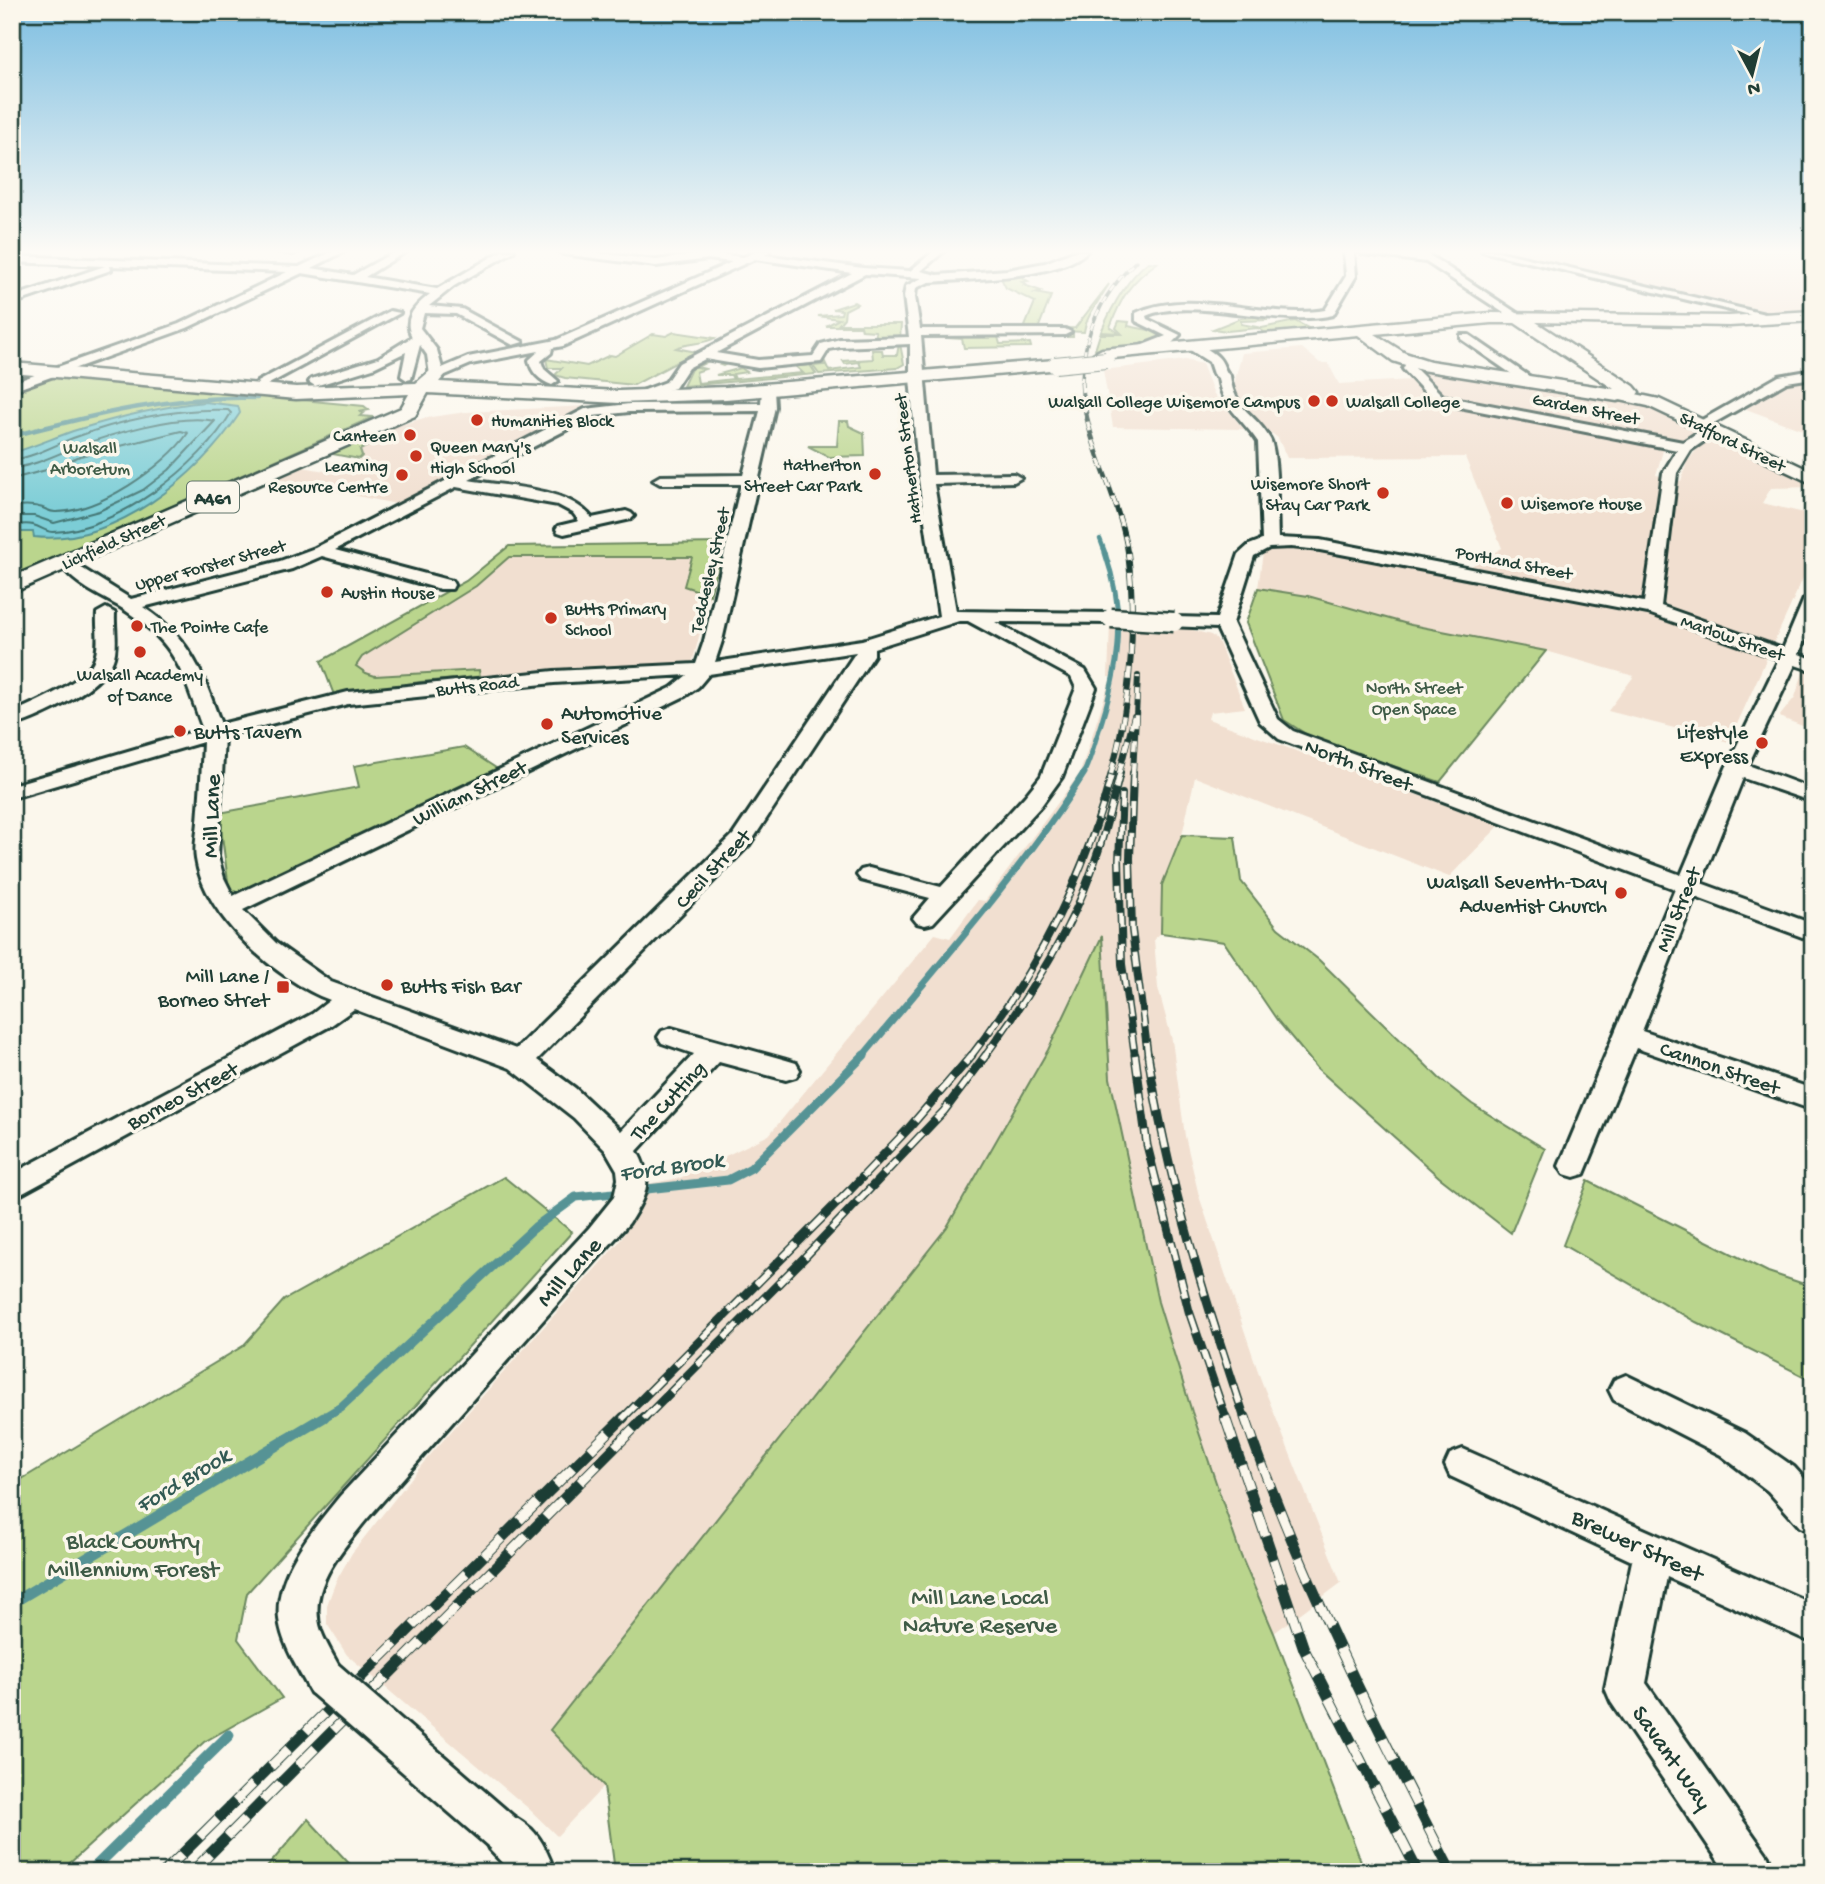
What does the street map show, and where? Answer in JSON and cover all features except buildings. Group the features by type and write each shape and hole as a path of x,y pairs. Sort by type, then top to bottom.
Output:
{"highway":[{"path":"262,386 315,382 552,381 605,389 650,386 692,390 1104,357 1214,356 1326,339"},
{"path":"1379,339 1399,357 1412,362 1533,383 1625,392"},
{"name":"Stafford Street","path":"1549,339 1625,392"},
{"path":"1104,357 1136,351 1214,356"},
{"path":"12,368 262,386 296,393 336,392 430,381"},
{"path":"457,406 595,396 768,398 916,374"},
{"path":"289,391 430,381 595,396"},
{"path":"336,392 376,398 382,419 408,412 430,381"},
{"name":"Lichfield Street","path":"12,586 382,419 421,414 434,404 430,381"}],"main road":[{"name":"Stafford Street","path":"1625,392 1653,402 1813,479"}],"street":[{"path":"12,387 148,339"},
{"path":"262,386 345,339"},
{"path":"315,382 371,365 398,352 404,339"},
{"path":"411,339 412,359 430,381"},
{"path":"418,339 434,352 430,381"},
{"path":"425,339 452,352 496,354"},
{"path":"511,339 517,342"},
{"name":"Lichfield Street","path":"430,381 497,360 547,350 566,339"},
{"path":"650,386 671,385 681,367 734,339"},
{"path":"703,355 758,364 819,358 825,347 835,344 915,339"},
{"name":"Hatherton Street","path":"915,339 926,480 948,617"},
{"path":"1136,351 1170,339"},
{"path":"948,617 970,615 1111,618 1224,623 1247,554 1255,547 1270,541 1265,442 1255,427 1236,410 1214,356 1195,339"},
{"path":"1468,339 1533,383"},
{"name":"Lichfield Street","path":"430,381 455,365 559,342"},
{"path":"547,350 536,360 536,365 537,370 552,381"},
{"name":"Garden Street","path":"1412,362 1409,369 1439,398 1685,446"},
{"path":"1652,609 1670,473 1685,446 1706,427 1783,379 1813,374"},
{"name":"Teddesley Street","path":"703,668 713,641 768,398"},
{"name":"Upper Forster Street","path":"130,605 286,565 321,551 590,412 768,398"},
{"path":"926,480 1016,483 1012,461"},
{"name":"Teddesley Street","path":"669,476 748,479"},
{"path":"453,482 562,501 578,510 588,523"},
{"path":"564,529 626,516"},
{"name":"Portland Street","path":"1270,541 1320,545 1652,609"},
{"path":"321,551 446,585"},
{"path":"74,571 130,605 174,642 188,663 214,732"},
{"name":"Mill Street","path":"1574,1166 1736,768 1789,657 1813,599"},
{"name":"Marlow Street","path":"1652,609 1813,665"},
{"path":"12,720 49,702 91,676 105,659 106,613"},
{"path":"925,918 1051,777 1086,688 1078,674 1069,668 970,615"},
{"name":"Butts Road","path":"12,792 214,732 348,698 554,677 703,668 864,645 948,617"},
{"name":"North Street","path":"1224,623 1270,722 1286,735 1813,933"},
{"name":"Cecil Street","path":"520,1061 741,841 864,655 864,645"},
{"name":"William Street","path":"228,908 678,692 691,683 703,668"},
{"name":"Mill Lane","path":"214,732 207,857 209,871 228,908 245,927 301,975 321,988 520,1061 538,1072 564,1095 627,1174 600,1237 355,1508 316,1557 298,1601 300,1633 325,1678 526,1853 533,1872"},
{"path":"1736,768 1813,796"},
{"path":"985,820 1008,828"},
{"path":"869,875 944,895"},
{"name":"Borneo Street","path":"12,1188 321,1020 350,999"},
{"name":"Cannon Street","path":"1627,1035 1813,1100"},
{"name":"The Cutting","path":"671,1037 786,1070"},
{"name":"The Cutting","path":"627,1174 713,1051"},
{"path":"1626,1390 1732,1444 1781,1479 1813,1515"},
{"name":"Brewer Street","path":"1463,1465 1813,1624"},
{"name":"Savant Way","path":"1653,1551 1625,1688 1752,1872"}],"shaded area":[{"path":"1302,348 1320,363 1328,363 1339,384 1412,380 1433,406 1446,404 1664,447 1656,475 1681,481 1687,462 1698,448 1674,440 1442,396 1418,371 1640,402 1813,487 1771,488 1762,503 1813,515 1813,556 1729,742 1608,711 1634,676 1546,651 1411,625 1308,596 1258,588 1263,552 1274,547 1320,549 1585,601 1585,589 1471,566 1502,548 1465,457 1287,458 1278,438 1247,415 1231,396 1242,353"},
{"path":"1185,360 1202,364 1214,394 1244,429 1113,427 1103,370"},
{"path":"1813,378 1813,434 1746,409 1792,380"},
{"name":"Queen Mary's High School","path":"587,406 396,504 271,478 297,466 336,473 363,459 327,453 377,432 424,418 466,412"},
{"name":"Butts Primary School","path":"723,543 692,664 543,671 420,682 334,695 321,661 466,581 509,546"},
{"path":"1110,624 1185,628 1211,635 1218,641 1245,708 1210,712 1208,719 1500,825 1449,877 1195,777 1182,835 1162,885 1161,933 1154,939 1158,988 1172,1040 1185,1136 1199,1196 1261,1380 1341,1583 1274,1633 1241,1556 1158,1302 1110,1078 1101,937 1048,1050 947,1227 550,1729 604,1786 557,1836 528,1808 347,1655 327,1624 327,1605 336,1581 352,1553 424,1462 619,1242 643,1205 647,1184 680,1178 769,1135 935,934 950,938 978,900 985,901 1080,773 1111,677 1108,677"},
{"path":"1813,642 1813,730 1779,717 1795,697"}],"green space":[{"path":"645,339 713,339 676,348 696,352 634,385 565,378 555,375 562,368 548,368 546,359 587,366 610,355 615,356"},
{"path":"962,339 999,339 1000,344 1030,343 1031,347 964,348"},
{"path":"1098,339 1162,339 1141,346 1095,350"},
{"path":"899,344 904,364 897,368 819,374 813,366 824,365 824,360 829,371 861,367 859,362 845,364 843,361 873,359 872,350 882,350 883,355 897,355"},
{"path":"712,357 732,361 723,366 720,365 726,361 714,358 697,367 705,369 696,372 698,383 733,379 731,375 716,375 741,368 747,372 733,374 735,379 803,373 793,364 810,365 816,374 683,386 691,369"},
{"name":"Walsall Arboretum","path":"56,376 364,406 369,410 359,412 364,413 360,416 373,417 12,577 12,391"},
{"path":"839,421 848,421 849,426 864,433 865,456 829,457 808,446 837,446"},
{"path":"378,435 382,438 360,450 362,456 359,459 327,453 365,437"},
{"path":"723,543 710,595 684,586 692,557 509,557 476,586 362,657 356,666 375,676 479,670 480,677 420,682 334,695 321,661 466,581 509,546"},
{"name":"North Street Open Space","path":"1258,588 1308,596 1411,625 1546,651 1440,782 1312,738 1284,720 1246,623"},
{"path":"464,747 499,770 239,893 229,889 219,813 359,787 354,766"},
{"path":"1182,835 1235,837 1241,881 1278,928 1319,960 1439,1078 1472,1104 1545,1149 1511,1233 1439,1177 1317,1068 1277,1020 1224,942 1161,933 1162,885"},
{"name":"Mill Lane Local Nature Reserve","path":"1102,936 1110,1078 1158,1302 1241,1556 1274,1633 1365,1872 615,1872 604,1786 550,1730 947,1227 1048,1050"},
{"name":"Black Country Millennium Forest","path":"504,1177 572,1232 247,1593 238,1639 282,1698 204,1742 60,1872 12,1872 12,1485 243,1346 284,1300"},
{"path":"1588,1181 1768,1272 1813,1287 1813,1381 1696,1322 1563,1245"},
{"path":"308,1819 357,1872 263,1872"}],"water":[{"path":"205,402 238,406 240,413 201,461 151,502 123,519 64,537 34,537 33,532 12,532 12,453 105,422"}],"waterway":[{"path":"12,436 163,403 257,398"},
{"name":"Ford Brook","path":"1100,539 1106,555"},
{"name":"Ford Brook","path":"1083,774 1105,710 1116,665 1117,600 1105,553"},
{"name":"Ford Brook","path":"863,1056 1006,883 1084,773"},
{"name":"Ford Brook","path":"638,1190 728,1180 751,1168 863,1056"},
{"name":"Ford Brook","path":"321,1419 341,1407 535,1227 576,1197 623,1192"},
{"name":"Ford Brook","path":"12,1603 324,1417"},
{"path":"90,1872 229,1735"}],"railway":[{"path":"1082,383 1088,339"},
{"path":"1082,383 1089,426 1118,512 1128,555"},
{"path":"1111,774 1123,720 1130,665 1132,609 1128,553"},
{"path":"1133,774 1138,676"},
{"path":"1119,774 1134,716"},
{"path":"971,1056 1017,990 1056,922 1088,849 1112,773"},
{"path":"985,1056 1040,976 1077,907 1098,850 1120,773"},
{"path":"1133,773 1130,858 1132,930 1148,1056"},
{"path":"1122,794 1119,861 1122,964 1135,1056"},
{"path":"623,1418 850,1190 909,1128 972,1055"},
{"path":"644,1419 804,1258 944,1111 986,1055"},
{"path":"1135,1055 1147,1145 1189,1311 1226,1419"},
{"path":"1148,1055 1176,1193 1245,1419"},
{"path":"192,1872 645,1417"},
{"path":"1225,1417 1304,1649 1418,1872"},
{"path":"1245,1417 1266,1476 1314,1591 1367,1705 1451,1872"},
{"path":"164,1872 623,1418"}],"place":[{"name":"Walsall College Wisemore Campus","path":"1314,401"},
{"name":"Walsall College","path":"1332,401"},
{"name":"Humanities Block","path":"477,420"},
{"name":"Canteen","path":"410,435"},
{"name":"Queen Mary's High School","path":"416,456"},
{"name":"Hatherton Street Car Park","path":"875,474"},
{"name":"Learning Resource Centre","path":"402,475"},
{"name":"Wisemore Short Stay Car Park","path":"1383,493"},
{"name":"Wisemore House","path":"1507,503"},
{"name":"Austin House","path":"327,592"},
{"name":"Butts Primary School","path":"551,618"},
{"name":"The Pointe Cafe","path":"137,626"},
{"name":"Walsall Academy of Dance","path":"140,652"},
{"name":"Automotive Services","path":"547,724"},
{"name":"Butts Tavern","path":"180,731"},
{"name":"Lifestyle Express","path":"1762,743"},
{"name":"Walsall Seventh-Day Adventist Church","path":"1621,893"},
{"name":"Butts Fish Bar","path":"387,985"},
{"name":"Mill Lane / Borneo Stret","path":"283,987"}]}
